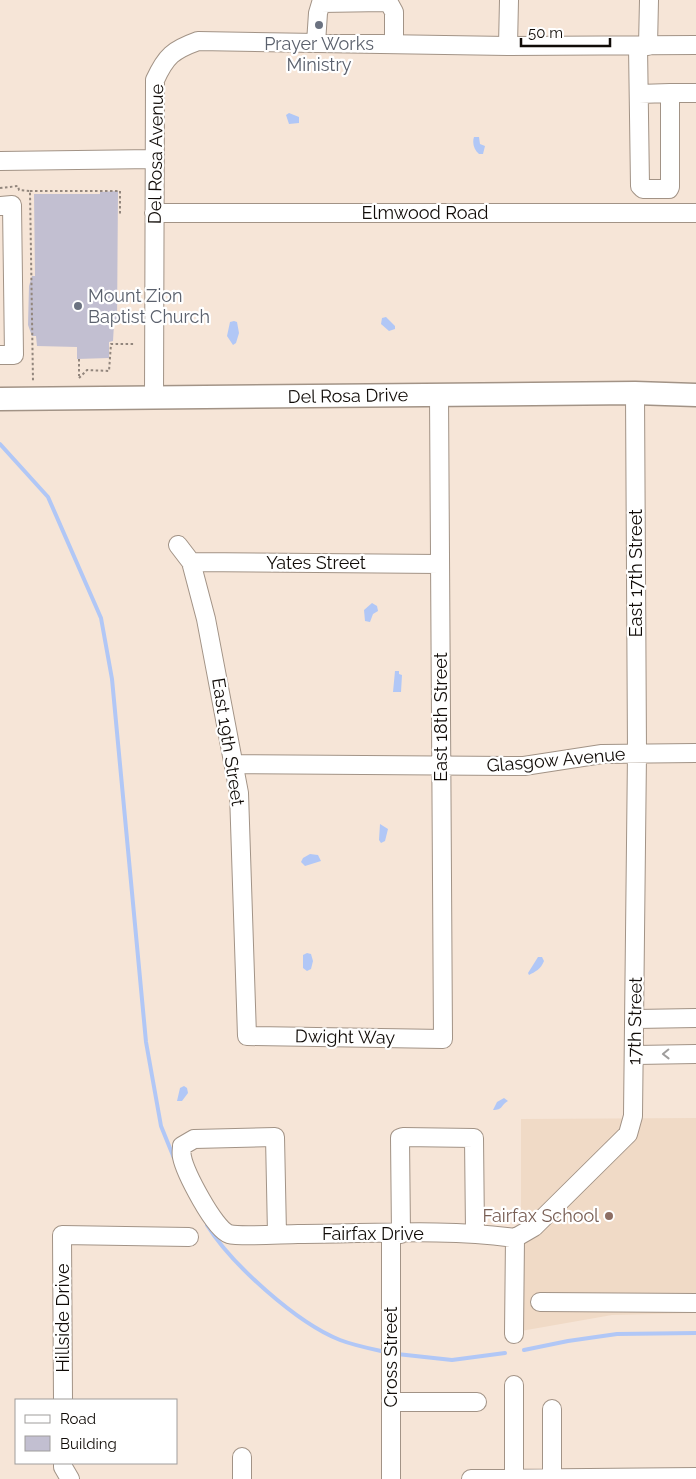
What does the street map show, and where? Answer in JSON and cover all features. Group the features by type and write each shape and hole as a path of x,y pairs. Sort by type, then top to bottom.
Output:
{"main road":[{"name":"Del Rosa Drive","path":"0,399 635,393 696,395"}],"street":[{"path":"508,46 509,0"},
{"path":"649,0 638,94 640,186 643,189 669,189 670,93"},
{"path":"316,43 318,13 321,3 384,2 392,7 394,44"},
{"name":"Del Rosa Avenue","path":"154,397 155,80 164,61 177,49 198,41 508,46 696,45"},
{"path":"638,94 696,93"},
{"path":"0,161 154,159"},
{"path":"0,206 12,205 14,355 0,355"},
{"name":"Elmwood Road","path":"154,213 696,213"},
{"name":"East 17th Street","path":"635,393 637,753"},
{"name":"East 18th Street","path":"439,395 443,1039"},
{"name":"East 19th Street","path":"178,546 191,562 206,619 240,793 246,1036"},
{"name":"Yates Street","path":"191,562 440,564"},
{"name":"17th Street","path":"515,1238 534,1227 628,1134 633,1116 636,1055 637,753"},
{"name":"Glasgow Avenue","path":"235,764 524,766 602,754 696,753"},
{"path":"636,1019 696,1018"},
{"name":"Dwight Way","path":"246,1036 443,1039"},
{"path":"636,1055 696,1054"},
{"name":"Fairfax Drive","path":"277,1234 275,1137 194,1139 187,1141 182,1146 182,1156 189,1176 213,1218 221,1228 230,1234 277,1234 396,1234 474,1232 515,1238"},
{"name":"Cross Street","path":"391,1479 390,1335 400,1138 474,1138 474,1232"},
{"name":"Hillside Drive","path":"63,1399 62,1235 189,1237"},
{"path":"514,1334 515,1238"},
{"path":"540,1302 696,1304"},
{"path":"514,1386 514,1478"},
{"path":"391,1402 476,1402"},
{"path":"552,1409 552,1478"},
{"path":"242,1457 242,1479"},
{"path":"471,1479 696,1477"}],"path":[{"path":"0,188 18,186 19,190 30,191 120,191 120,216"},
{"path":"30,191 33,384"},
{"path":"79,378 87,370 109,371 111,344 135,344"},
{"path":"79,359 79,384"}],"shaded area":[{"name":"Fairfax School","path":"696,1118 696,1313 612,1315 521,1331 521,1119"}],"water":[{"path":"289,113 299,117 299,123 289,124 286,115"},
{"path":"474,137 479,137 480,144 485,146 483,154 479,154 475,148"},
{"path":"386,317 395,326 395,329 389,331 381,324 382,318"},
{"path":"230,322 237,322 239,333 236,343 233,345 227,336"},
{"path":"372,603 377,606 378,611 373,614 370,622 365,621 364,610"},
{"path":"395,671 399,671 399,674 402,675 401,692 393,692"},
{"path":"380,824 388,829 385,841 381,843 379,840"},
{"path":"310,854 318,855 321,861 305,866 301,862 303,858"},
{"path":"311,954 313,961 311,969 307,971 303,968 303,955"},
{"path":"538,957 542,957 543,964 538,970 529,975 528,973"},
{"path":"184,1086 187,1088 188,1093 182,1101 177,1101 180,1088"},
{"path":"504,1098 508,1101 500,1108 493,1110 497,1102"}],"building":[{"path":"118,191 117,324 114,324 113,341 109,342 109,358 77,359 77,347 37,346 36,336 32,336 28,325 29,286 32,276 35,276 34,194 100,194 100,192"}],"waterway":[{"path":"0,444 48,497 101,618 112,679 146,1042 161,1126 174,1158"},
{"path":"207,1225 248,1274 266,1291 304,1320 340,1340 381,1351"},
{"path":"524,1350 617,1334 696,1333"},
{"path":"397,1354 452,1360 505,1353"}],"place":[{"name":"Prayer Works Ministry","path":"319,25"},
{"name":"Mount Zion Baptist Church","path":"78,306"},
{"name":"Fairfax School","path":"609,1216"}]}
